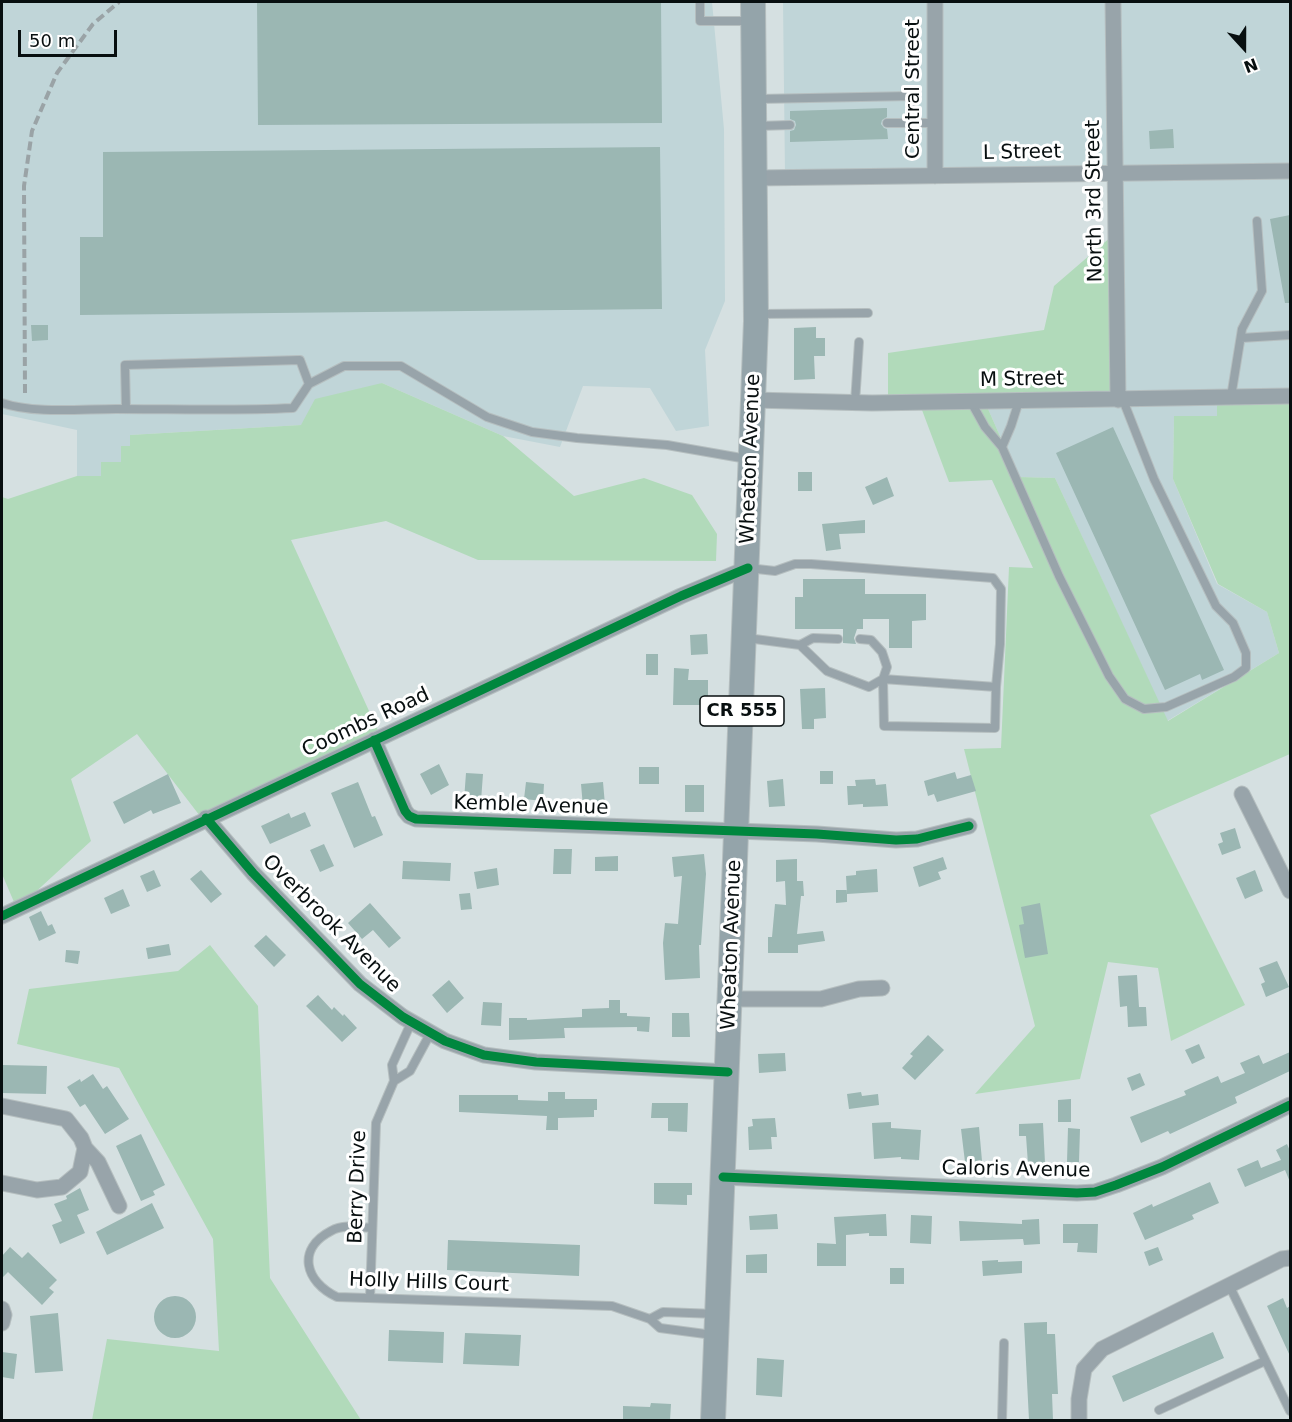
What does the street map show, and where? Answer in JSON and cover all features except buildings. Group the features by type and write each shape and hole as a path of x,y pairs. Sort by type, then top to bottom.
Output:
{"main road":[{"name":"Wheaton Avenue","path":"713,1420 752,459 756,314 753,11"}],"street":[{"name":"Central Street","path":"935,2 935,176"},
{"name":"North 3rd Street","path":"1113,2 1120,400"},
{"name":"L Street","path":"754,178 1290,171"},
{"name":"M Street","path":"753,400 855,403 1290,396"},
{"name":"Coombs Road","path":"2,916 681,596 748,568"},
{"name":"Kemble Avenue","path":"374,740 405,811 416,819 818,834 896,840 917,838 969,826"},
{"path":"1242,794 1290,891"},
{"name":"Overbrook Avenue","path":"206,818 253,873 360,984 411,1023 430,1034 464,1049 511,1059 728,1072"},
{"path":"730,999 821,999 859,989 882,988"},
{"name":"Caloris Avenue","path":"723,1177 1095,1192 1162,1167 1290,1105"},
{"path":"2,1106 66,1119 81,1138 85,1148 98,1162 119,1206"},
{"path":"2,1184 37,1190 62,1187 80,1172 85,1148"},
{"path":"1079,1420 1079,1399 1084,1370 1102,1349 1282,1259 1290,1258"},
{"path":"2,1309 4,1315 2,1323"}],"lane":[{"path":"700,2 700,21 753,11"},
{"path":"754,99 912,96 911,123"},
{"path":"887,123 935,123"},
{"path":"754,126 790,125"},
{"path":"1231,397 1242,328 1262,291 1257,221"},
{"path":"756,314 868,313"},
{"path":"1241,338 1290,335"},
{"path":"855,403 859,342"},
{"path":"126,409 125,365 300,360 309,384"},
{"path":"2,403 15,408 246,411 292,408 309,384 344,366 401,366 487,417 532,432 577,438 667,444 752,459"},
{"path":"971,402 985,427 1002,447 1059,576 1109,676 1125,699 1144,710 1166,707 1234,677 1246,668 1246,653 1233,623 1216,606 1154,479 1120,400"},
{"path":"1002,447 1019,401"},
{"path":"748,568 775,572 795,564 811,564 993,578 1001,589 995,729 884,726 883,679 888,667 882,652 871,639 860,639"},
{"path":"745,638 800,645 813,638 838,639"},
{"path":"800,645 827,671 869,687 883,679 996,687"},
{"name":"Berry Drive","path":"370,1298 376,1123 394,1081 392,1065 411,1023"},
{"name":"Berry Drive","path":"394,1081 410,1071 430,1034"},
{"name":"Holly Hills Court","path":"372,1228 352,1226 332,1230 316,1242 308,1252 309,1268 324,1292 336,1297 612,1306 650,1319 660,1328 717,1325"},
{"path":"1229,1286 1290,1411"},
{"path":"650,1319 663,1312 717,1325"},
{"path":"1002,1420 1004,1343"},
{"path":"1159,1410 1265,1361"}],"shaded area":[{"path":"2,2 712,2 724,129 725,301 705,350 709,426 676,431 650,388 583,386 560,447 503,436 382,383 301,425 130,435 130,446 121,462 101,476 77,476 77,430 2,414"},
{"path":"783,2 1290,2 1290,396 1217,399 1218,416 1174,417 1173,479 1217,584 1267,612 1279,653 1167,721 1055,478 1018,477 985,402 1110,400 1113,174 785,175"}],"green space":[{"path":"1112,236 1110,401 985,402 1018,477 1055,478 1168,721 1279,653 1267,612 1218,584 1173,479 1174,416 1217,416 1217,399 1290,396 1290,754 1150,815 1245,1005 1171,1041 1158,968 1108,962 1080,1079 975,1094 1035,1026 964,749 1001,748 1009,567 1033,568 992,480 949,482 919,402 888,402 888,353 1044,330 1054,286"},
{"path":"382,383 503,436 574,496 644,478 692,495 717,534 716,561 478,560 386,521 291,540 380,735 203,820 137,734 71,779 91,841 17,909 2,874 2,497 8,499 77,476 101,476 101,462 121,462 121,446 130,446 130,435 301,425 315,399"},
{"path":"210,945 258,1006 270,1278 361,1420 92,1420 107,1339 219,1351 213,1239 119,1068 17,1044 29,989 178,971"}],"railway":[{"path":"25,393 24,186 32,131 57,73 93,24 119,2"}],"cycle path":[{"path":"2,916 681,596 748,568"},
{"path":"374,740 405,811 416,819 817,834 896,840 917,839 969,826"},
{"path":"206,818 253,873 360,984 403,1017 445,1041 484,1055 536,1062 728,1072"},
{"path":"723,1177 1095,1192 1162,1167 1290,1105"}]}
